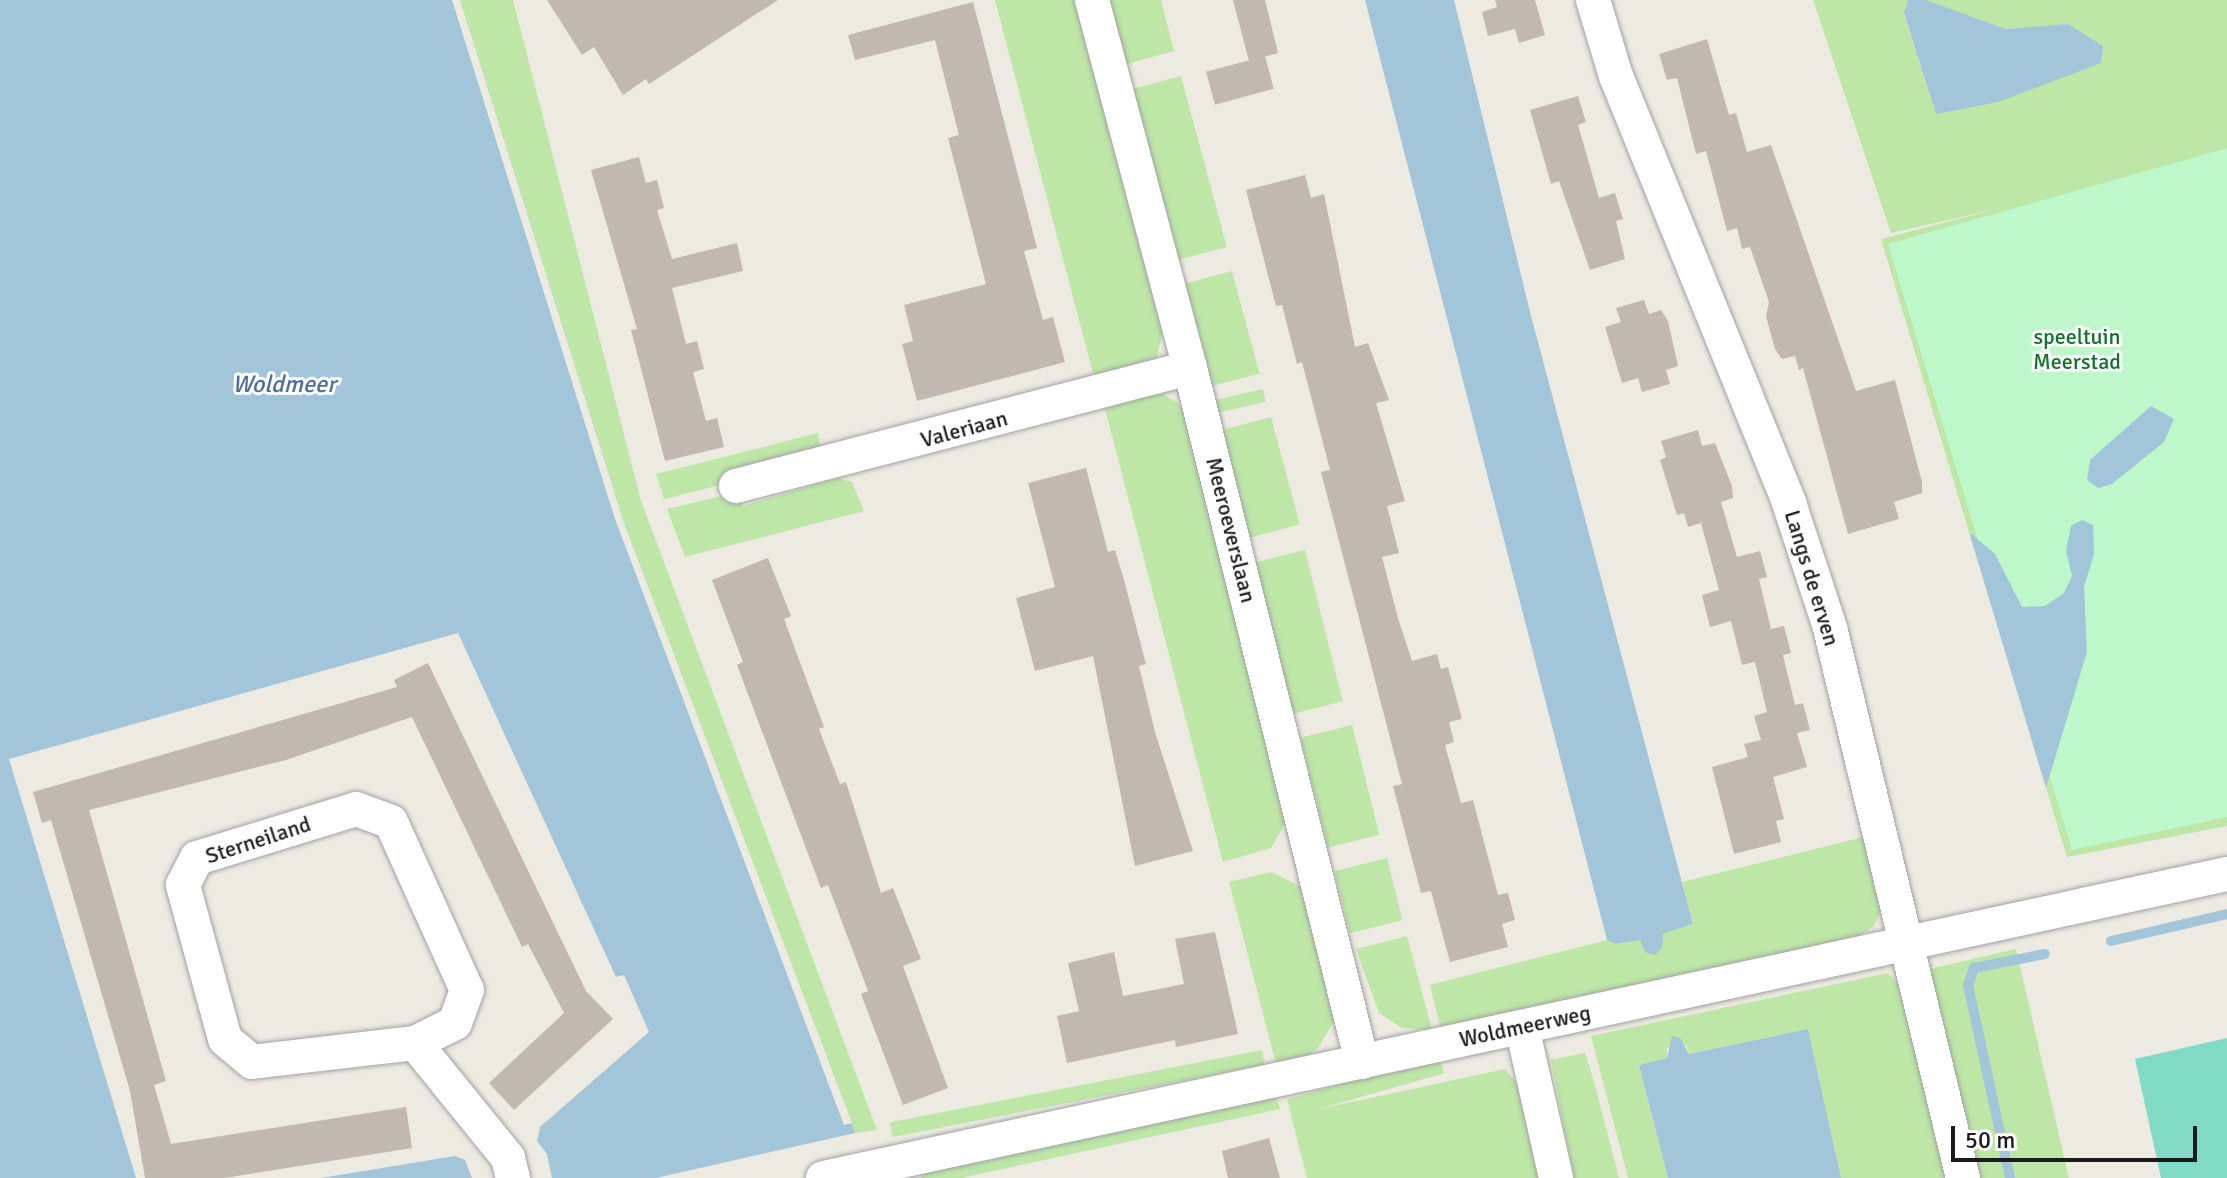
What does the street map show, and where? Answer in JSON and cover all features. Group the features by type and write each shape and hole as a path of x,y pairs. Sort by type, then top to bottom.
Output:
{"street":[{"name":"Meeroeverslaan","path":"1092,0 1190,368 1362,1062"},
{"name":"Langs de erven","path":"1593,0 1616,76 1789,503 1830,628 1963,1178"},
{"name":"Valeriaan","path":"736,486 1190,368"},
{"name":"Sterneiland","path":"356,809 391,822 467,990 455,1023 415,1043 252,1062 225,1039 183,885 197,858 356,809"},
{"name":"Woldmeerweg","path":"823,1178 2227,874"},
{"path":"1522,1027 1556,1178"},
{"path":"415,1043 508,1158 513,1178"}],"green space":[{"path":"460,0 513,0 641,501 877,1130 855,1133 624,523"},
{"path":"995,0 1076,0 1163,331 1156,360 1095,381"},
{"path":"1106,0 1161,0 1174,51 1123,65"},
{"name":"speeltuin Meerstad","path":"1813,0 1908,0 1904,14 1936,114 2068,25 2006,29 1926,0 2227,0 2227,826 2067,857 2046,788 2069,717 1995,554 1969,532 1881,239 2001,208 1891,233"},
{"path":"1181,76 1227,247 1176,261 1130,90"},
{"name":"speeltuin Meerstad","path":"2227,148 2227,817 2072,850 1888,244"},
{"path":"1232,271 1259,373 1208,387 1181,285"},
{"path":"1263,389 1266,402 1214,414 1211,401"},
{"path":"1146,394 1163,394 1178,403 1185,415 1290,815 1271,848 1223,862 1104,405"},
{"path":"1271,417 1300,524 1249,538 1220,431"},
{"path":"818,433 820,447 737,481 664,499 656,474"},
{"path":"838,478 852,482 864,511 685,557 667,509 739,492 743,506"},
{"path":"1305,550 1343,701 1292,714 1255,563"},
{"path":"1352,725 1379,835 1328,847 1301,738"},
{"path":"1867,836 1884,905 1874,926 1855,939 1441,1030 1430,985 1607,940 1615,944 1693,924 1682,882"},
{"path":"1387,858 1402,920 1350,933 1335,871"},
{"path":"1271,872 1308,890 1336,1018 1318,1048 1307,1057 1276,1064 1229,882"},
{"path":"1407,936 1432,1030 1402,1028 1379,1013 1356,949"},
{"path":"2016,949 2069,1178 1978,1178 1929,969"},
{"path":"1888,973 1902,988 1951,1178 1841,1178 1808,1029 1689,1054 1686,1045 1667,1048 1667,1058 1639,1065 1668,1178 1628,1178 1591,1036"},
{"path":"2227,1038 2227,1178 2161,1178 2135,1059"},
{"path":"1262,1050 1265,1065 893,1137 890,1122"},
{"path":"1585,1053 1619,1178 1574,1178 1551,1060"},
{"path":"1439,1056 1444,1073 1292,1117 1287,1100"},
{"path":"1505,1069 1525,1092 1543,1178 1307,1178 1291,1115"},
{"path":"1275,1093 1280,1109 961,1178 922,1178 919,1169"}],"water":[{"name":"Woldmeer","path":"0,0 460,0 624,523 855,1133 656,1178 552,1178 547,1154 537,1141 540,1127 649,1032 624,975 616,977 458,633 9,759 136,1178 0,1178"},
{"path":"1365,0 1454,0 1530,312 1693,924 1663,934 1662,948 1655,955 1645,952 1640,940 1615,944 1607,940"},
{"path":"1908,0 1926,0 2006,29 2068,24 2103,46 2101,63 1998,102 1936,114 1904,13"},
{"path":"2151,406 2174,419 2164,442 2112,484 2098,488 2087,480 2090,460"},
{"path":"2082,520 2093,525 2094,554 2084,587 2087,652 2046,788 1969,532 1995,554 2022,607 2045,606 2064,593 2072,576 2066,551 2071,526"},
{"path":"1808,1029 1841,1178 1668,1178 1639,1065 1667,1058 1672,1036 1680,1038 1689,1054"},
{"path":"455,1156 465,1160 472,1178 321,1178"}],"pier":[{"path":"452,0 460,0 624,523 852,1123 844,1125 615,519"}],"building":[{"path":"547,0 778,0 649,84 646,79 623,95 594,47 582,55"},
{"path":"1233,0 1265,0 1278,53 1249,61"},
{"path":"1495,0 1535,0 1545,35 1519,43 1515,29 1488,36 1482,12 1497,7"},
{"path":"973,2 1037,248 1024,251 1043,320 1053,317 1065,362 917,401 902,344 913,341 904,305 986,284 948,138 959,135 935,40 855,60 848,35"},
{"path":"1707,39 1729,115 1736,113 1747,152 1771,145 1856,391 1895,380 1922,482 1922,493 1894,502 1899,519 1848,534 1803,368 1799,370 1795,356 1782,359 1775,349 1766,316 1769,302 1750,247 1742,249 1737,228 1727,231 1706,151 1696,154 1677,78 1667,80 1659,54"},
{"path":"1265,56 1274,89 1215,105 1206,72"},
{"path":"1578,96 1586,122 1578,125 1599,198 1615,193 1623,219 1616,221 1625,259 1590,270 1559,181 1551,184 1530,110"},
{"path":"639,157 646,183 657,180 664,208 657,210 672,259 737,243 743,271 672,288 686,344 697,341 704,369 693,372 706,421 717,418 724,447 665,461 631,330 637,329 591,170"},
{"path":"1305,175 1311,198 1324,194 1355,347 1368,343 1389,400 1376,403 1405,501 1387,506 1399,553 1382,557 1398,618 1412,661 1437,654 1441,669 1448,667 1462,719 1449,722 1454,742 1445,745 1461,803 1473,800 1498,895 1508,893 1515,920 1502,924 1508,947 1450,962 1431,891 1421,893 1393,786 1402,784 1321,472 1330,470 1302,362 1297,364 1282,305 1276,306 1246,190"},
{"path":"1644,300 1649,314 1661,310 1668,321 1678,366 1666,370 1670,384 1642,392 1638,378 1622,383 1605,327 1621,322 1616,308"},
{"path":"1698,430 1702,446 1715,443 1732,486 1733,498 1721,502 1737,557 1760,551 1767,577 1759,579 1771,629 1784,626 1791,653 1783,655 1795,705 1803,703 1810,730 1797,733 1807,767 1773,777 1784,819 1776,821 1781,842 1734,854 1712,767 1748,757 1744,744 1761,740 1754,716 1767,712 1755,662 1742,665 1731,621 1710,627 1702,595 1719,590 1701,523 1688,527 1684,513 1677,515 1660,460 1666,457 1661,441"},
{"path":"1086,468 1108,552 1115,550 1124,580 1146,664 1139,666 1155,732 1193,851 1135,866 1093,656 1035,671 1016,598 1055,587 1028,483"},
{"path":"768,558 791,616 784,619 824,727 819,729 840,784 846,782 881,893 893,888 921,959 903,966 948,1088 903,1105 861,994 868,991 828,885 821,888 737,665 743,662 712,580"},
{"path":"428,663 586,991 613,1019 514,1110 489,1083 564,1013 528,944 522,947 412,717 286,760 89,810 166,1081 154,1085 171,1144 406,1107 412,1148 224,1178 145,1178 130,1091 51,820 42,823 33,792 397,687 394,680"},
{"path":"1215,932 1238,1034 1176,1047 1175,1040 1067,1063 1057,1016 1079,1011 1068,963 1114,952 1123,996 1184,984 1175,939"},
{"path":"1269,1138 1280,1178 1228,1178 1222,1151"}],"waterway":[{"path":"2111,941 2227,914"},
{"path":"2010,1178 1968,985 1974,968 2045,954"}]}
